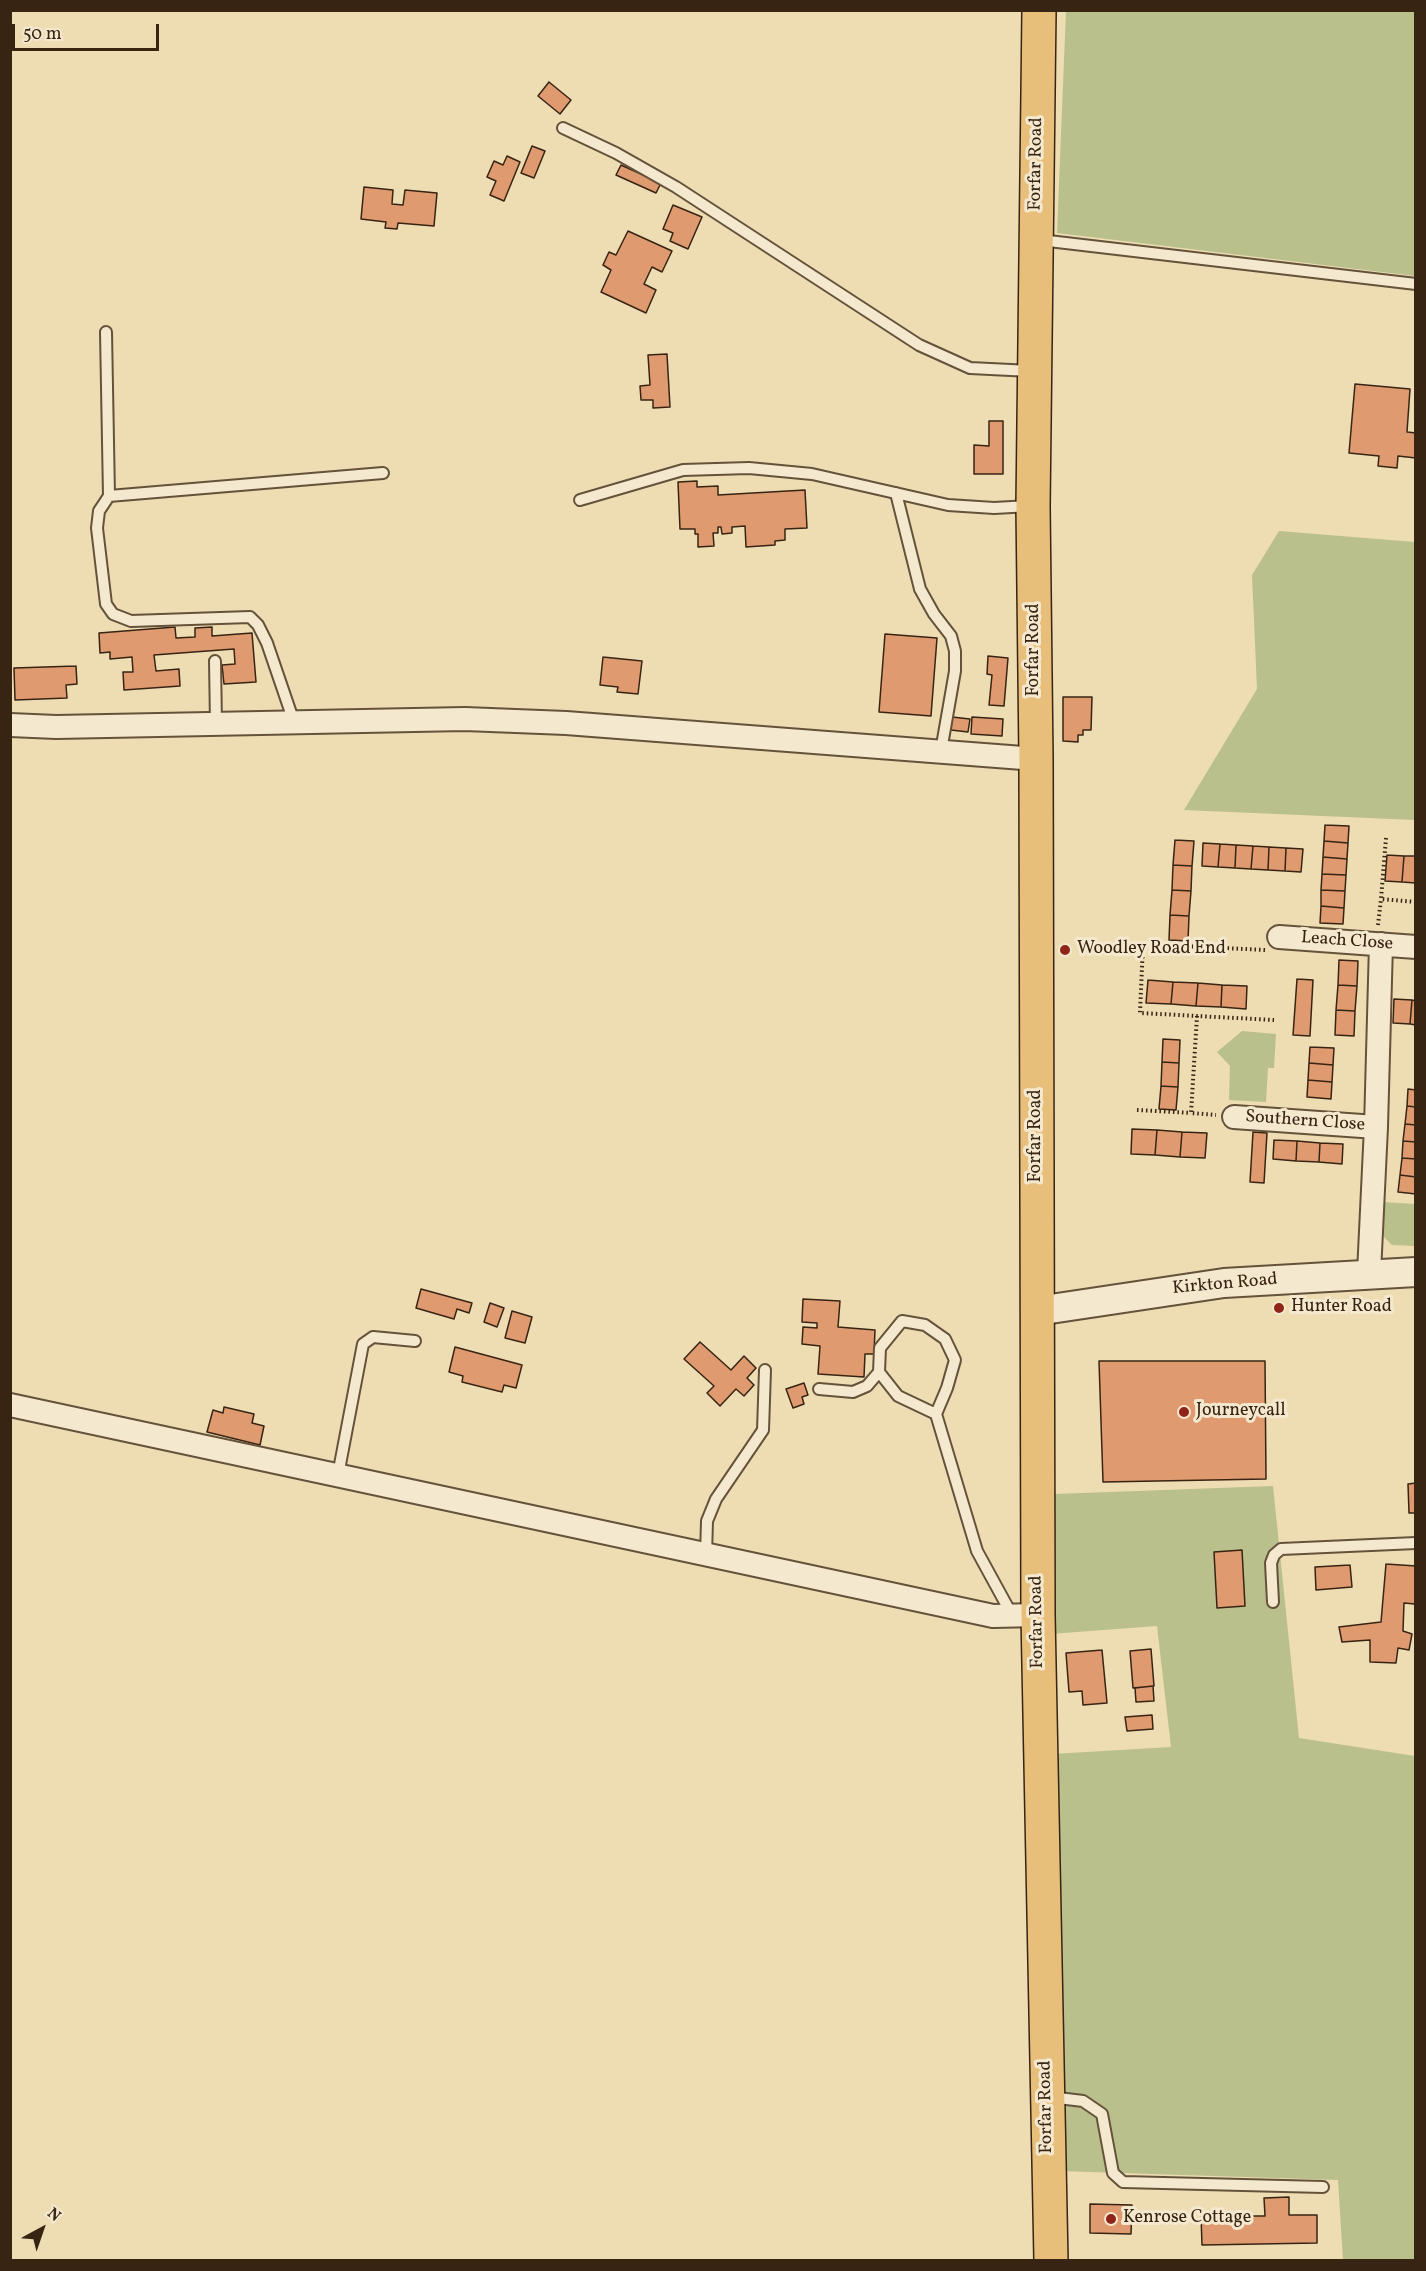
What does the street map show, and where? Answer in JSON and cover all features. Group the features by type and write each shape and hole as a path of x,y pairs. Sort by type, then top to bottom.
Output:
{"main road":[{"name":"Forfar Road","path":"1039,10 1033,506 1037,1311 1025,1615 1047,2097 1050,2260"}],"street":[{"path":"10,725 56,727 465,719 566,723 1036,759"},
{"name":"Leach Close","path":"1273,943 1381,944 1416,947"},
{"path":"1369,1274 1381,944"},
{"name":"Southern Close","path":"1234,1117 1376,1127"},
{"name":"Kirkton Road","path":"1037,1311 1224,1283 1416,1272"},
{"path":"10,1405 993,1616 1025,1615"}],"lane":[{"path":"563,128 616,153 676,187 919,345 970,368 1035,371"},
{"path":"1036,239 1416,284"},
{"path":"106,332 109,496 99,510 96,528 106,604 113,615 131,621 250,617 258,624 267,643 294,722"},
{"path":"580,500 683,470 749,468 812,474 948,505 994,508 1033,506"},
{"path":"109,496 383,473"},
{"path":"896,493 920,589 934,614 951,636 955,651 955,671 941,752"},
{"path":"215,661 216,724"},
{"path":"819,1389 852,1392 867,1386 879,1372 880,1348 902,1321 925,1325 945,1339 955,1360 936,1414 977,1551 1025,1615"},
{"path":"338,1476 363,1344 374,1337 415,1341"},
{"path":"706,1554 707,1521 716,1499 763,1430 765,1370"},
{"path":"879,1372 898,1396 936,1414"},
{"path":"1273,1602 1271,1563 1274,1555 1281,1549 1416,1543"},
{"path":"1047,2097 1083,2100 1102,2114 1113,2173 1123,2182 1323,2187"}],"path":[{"path":"1386,838 1381,899 1416,902"},
{"path":"1273,943 1143,944 1140,1013 1274,1020"},
{"path":"1191,1113 1197,1016"},
{"path":"1137,1110 1234,1117"}],"green space":[{"path":"1066,11 1415,11 1415,276 1057,233"},
{"path":"1279,531 1415,542 1415,820 1184,810 1257,689 1252,575"},
{"path":"1242,1031 1276,1034 1274,1068 1268,1068 1266,1102 1229,1100 1230,1066 1217,1052"},
{"path":"1383,1202 1415,1204 1415,1246 1392,1245 1381,1234"},
{"path":"1273,1486 1299,1738 1415,1756 1415,2260 1343,2260 1338,2180 1059,2171 1052,1754 1171,1747 1157,1626 1050,1634 1055,1494"}],"building":[{"path":"549,82 571,100 560,114 538,96"},
{"path":"532,146 545,151 534,178 521,173"},
{"path":"507,156 520,162 504,201 490,195 496,181 487,177 494,161 503,165"},
{"path":"621,165 661,183 656,193 616,175"},
{"path":"364,187 393,190 392,204 403,205 405,190 437,193 434,226 398,223 397,229 385,228 386,222 361,219"},
{"path":"673,205 702,217 688,249 670,241 673,233 663,229"},
{"path":"628,231 672,251 662,272 652,267 644,284 656,290 646,313 601,292 611,270 603,265 609,252 616,255"},
{"path":"667,354 670,407 653,408 653,400 641,400 640,386 650,385 648,355"},
{"path":"1355,384 1410,389 1407,432 1416,433 1416,458 1398,456 1397,468 1378,466 1379,456 1349,453"},
{"path":"989,421 1003,421 1003,474 974,474 974,445 989,446"},
{"path":"697,481 697,487 718,486 718,495 805,490 807,528 785,529 785,540 775,541 775,545 746,547 745,526 732,527 732,533 722,534 721,527 718,527 718,533 713,533 714,546 698,547 698,534 695,534 695,529 680,529 678,482"},
{"path":"175,627 176,638 195,637 195,628 212,627 212,636 252,633 256,682 224,684 222,665 235,664 234,649 154,655 156,671 179,669 180,686 124,690 123,672 133,672 132,657 110,659 110,652 100,653 99,633"},
{"path":"885,634 937,638 931,716 879,712"},
{"path":"988,656 1008,658 1004,706 989,705 992,675 987,674"},
{"path":"603,657 642,661 638,694 617,692 618,687 600,685"},
{"path":"76,666 77,684 66,685 67,698 15,700 14,668"},
{"path":"1063,697 1092,697 1091,730 1083,730 1083,735 1078,735 1078,742 1063,741"},
{"path":"952,717 970,719 968,732 951,730"},
{"path":"972,717 1003,719 1002,736 971,734"},
{"path":"1325,825 1349,826 1348,843 1324,841"},
{"path":"1175,840 1194,841 1192,866 1173,865"},
{"path":"1324,841 1348,843 1347,859 1323,857"},
{"path":"1203,843 1220,844 1218,867 1202,866"},
{"path":"1220,844 1236,845 1235,868 1218,867"},
{"path":"1236,845 1253,846 1251,869 1235,868"},
{"path":"1253,846 1269,847 1268,870 1251,869"},
{"path":"1269,847 1286,848 1285,871 1268,870"},
{"path":"1286,848 1303,849 1301,872 1285,871"},
{"path":"1387,855 1404,856 1402,882 1385,881"},
{"path":"1404,856 1416,856 1416,883 1402,882"},
{"path":"1323,857 1347,859 1346,875 1322,874"},
{"path":"1173,865 1192,866 1191,891 1172,890"},
{"path":"1322,874 1346,875 1345,891 1321,890"},
{"path":"1172,890 1191,891 1189,916 1170,915"},
{"path":"1321,890 1345,891 1344,908 1321,906"},
{"path":"1321,906 1344,908 1343,924 1320,923"},
{"path":"1170,915 1189,916 1188,941 1169,940"},
{"path":"1339,960 1358,961 1357,986 1338,985"},
{"path":"1297,979 1313,980 1310,1036 1293,1035"},
{"path":"1148,980 1173,982 1171,1004 1146,1003"},
{"path":"1173,982 1198,983 1196,1006 1171,1004"},
{"path":"1198,983 1222,985 1221,1007 1196,1006"},
{"path":"1222,985 1247,986 1246,1009 1221,1007"},
{"path":"1338,985 1357,986 1355,1011 1336,1010"},
{"path":"1394,999 1412,1000 1410,1024 1393,1023"},
{"path":"1412,1000 1416,1001 1416,1025 1410,1024"},
{"path":"1336,1010 1355,1011 1354,1036 1335,1035"},
{"path":"1163,1039 1180,1040 1179,1063 1162,1062"},
{"path":"1310,1047 1334,1048 1333,1065 1309,1063"},
{"path":"1162,1062 1179,1063 1178,1087 1161,1086"},
{"path":"1309,1063 1333,1065 1332,1082 1308,1080"},
{"path":"1308,1080 1332,1082 1331,1099 1307,1097"},
{"path":"1161,1086 1178,1087 1176,1110 1159,1109"},
{"path":"1408,1089 1416,1090 1416,1107 1407,1106"},
{"path":"1407,1106 1416,1107 1416,1125 1405,1124"},
{"path":"1405,1124 1416,1125 1416,1142 1403,1141"},
{"path":"1132,1129 1157,1130 1155,1155 1131,1154"},
{"path":"1157,1130 1182,1132 1180,1157 1155,1155"},
{"path":"1182,1132 1207,1133 1205,1158 1180,1157"},
{"path":"1253,1132 1267,1133 1264,1183 1250,1182"},
{"path":"1274,1140 1297,1141 1296,1161 1273,1159"},
{"path":"1297,1141 1320,1143 1319,1162 1296,1161"},
{"path":"1403,1141 1416,1142 1416,1159 1402,1158"},
{"path":"1320,1143 1343,1144 1342,1164 1319,1162"},
{"path":"1402,1158 1416,1159 1416,1177 1400,1175"},
{"path":"1400,1175 1416,1177 1416,1194 1398,1192"},
{"path":"421,1289 472,1303 469,1313 457,1309 454,1319 416,1308"},
{"path":"803,1299 840,1301 838,1327 875,1330 874,1354 865,1354 864,1377 818,1374 820,1346 802,1344 803,1327 817,1328 817,1323 802,1322"},
{"path":"490,1303 504,1308 497,1327 484,1322"},
{"path":"512,1311 532,1317 525,1343 505,1338"},
{"path":"700,1342 731,1370 744,1356 756,1368 747,1378 754,1385 744,1396 736,1389 720,1406 707,1393 714,1386 684,1359"},
{"path":"455,1347 522,1365 516,1388 504,1385 502,1392 462,1382 463,1376 449,1372"},
{"name":"Journeycall","path":"1099,1361 1265,1361 1266,1479 1103,1482"},
{"path":"804,1383 808,1395 802,1397 804,1404 793,1408 786,1389"},
{"path":"224,1407 254,1414 252,1423 264,1426 260,1445 207,1432 213,1410 223,1413"},
{"path":"1416,1483 1416,1513 1409,1513 1408,1484"},
{"path":"1242,1550 1245,1606 1217,1608 1214,1552"},
{"path":"1386,1564 1416,1566 1415,1604 1404,1603 1403,1631 1412,1634 1409,1650 1398,1648 1396,1663 1370,1662 1370,1640 1342,1642 1339,1627 1381,1622"},
{"path":"1350,1565 1352,1587 1316,1590 1315,1567"},
{"path":"1151,1649 1154,1686 1133,1688 1130,1651"},
{"path":"1102,1650 1107,1703 1083,1705 1082,1691 1069,1692 1066,1653"},
{"path":"1153,1686 1154,1701 1136,1702 1135,1688"},
{"path":"1152,1715 1153,1729 1127,1731 1125,1717"},
{"path":"1289,2197 1289,2215 1317,2215 1317,2243 1202,2245 1201,2216 1265,2216 1264,2198"},
{"name":"Kenrose Cottage","path":"1090,2204 1132,2205 1131,2234 1090,2233"}],"place":[{"name":"Woodley Road End","path":"1065,950"},
{"name":"Hunter Road","path":"1279,1308"},
{"name":"Journeycall","path":"1184,1412"},
{"name":"Kenrose Cottage","path":"1111,2219"}]}
